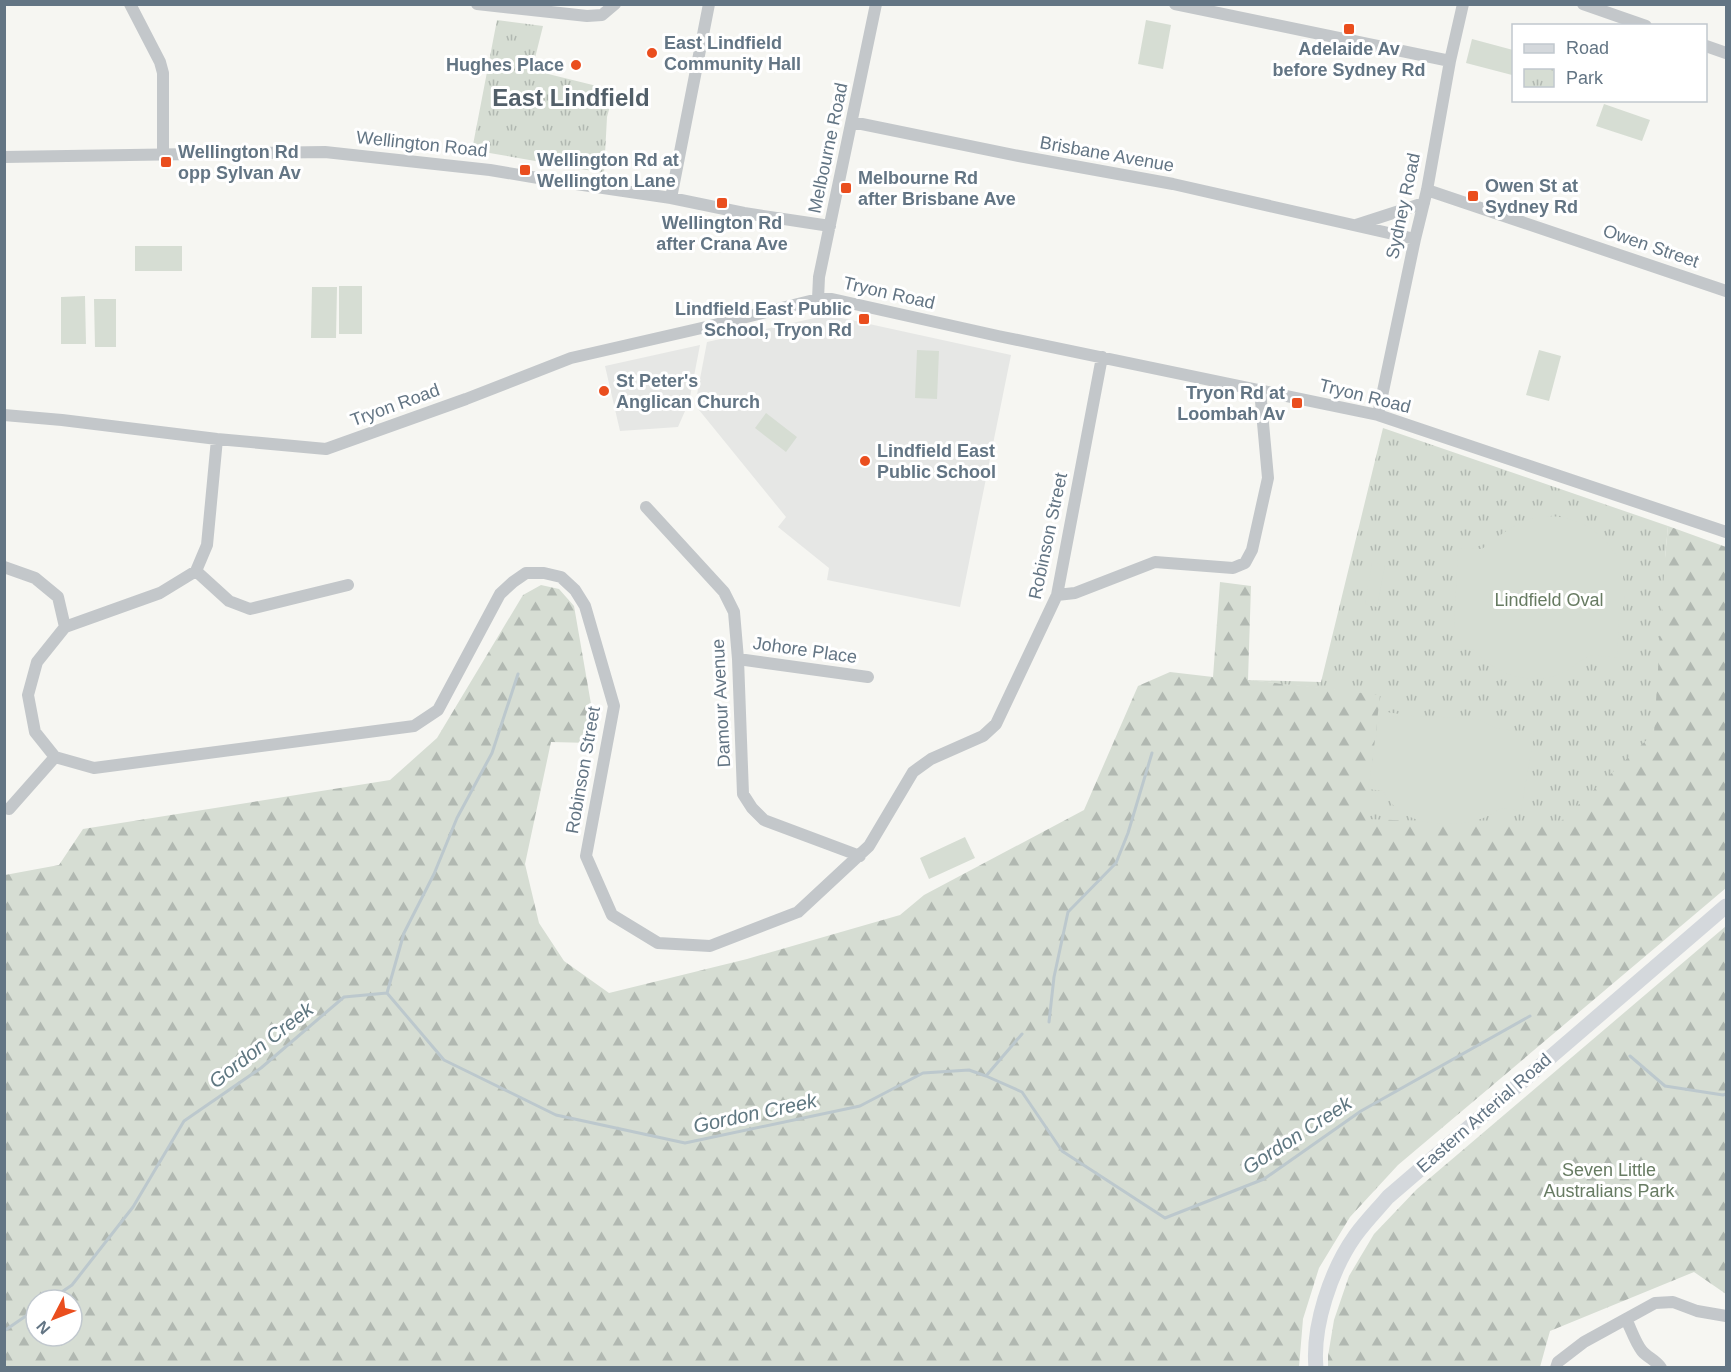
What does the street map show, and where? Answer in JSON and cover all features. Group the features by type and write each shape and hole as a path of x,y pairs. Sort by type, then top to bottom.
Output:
{"main road":[{"name":"Eastern Arterial Road","path":"1316,1368 1314,1354 1323,1307 1336,1272 1354,1237 1388,1197 1726,906"}],"street":[{"path":"130,4 160,62 163,73 163,154"},
{"path":"477,4 587,16 602,15 615,4"},
{"name":"Melbourne Road","path":"818,299 819,277 876,4"},
{"path":"1175,4 1450,61"},
{"name":"Sydney Road","path":"1378,415 1427,190 1450,61 1463,4"},
{"path":"1583,4 1640,24"},
{"path":"670,198 708,5"},
{"path":"1707,46 1726,53"},
{"name":"Brisbane Avenue","path":"852,122 1173,184 1415,239"},
{"name":"Wellington Road","path":"4,157 325,152 490,170 830,226"},
{"name":"Owen Street","path":"1427,190 1726,291"},
{"path":"1355,225 1424,203"},
{"name":"Tryon Road","path":"4,415 326,449 466,399 571,358 818,299 832,299 1378,415 1726,532"},
{"name":"Robinson Street","path":"55,757 94,768 414,726 438,710 500,594 526,573 544,573 561,577 575,590 585,606 614,706 586,856 612,915 658,943 710,946 798,912 869,846 913,772 931,759 983,736 996,724 1058,595 1102,357"},
{"path":"1058,595 1075,593 1155,562 1233,568 1245,563 1252,550 1268,478 1260,390"},
{"path":"9,809 55,757 35,732 28,695 38,662 65,627 160,593 196,571 207,545 216,439"},
{"name":"Damour Avenue","path":"646,507 724,592 734,612 743,794 764,820 860,856"},
{"path":"4,567 35,578 58,597 65,627"},
{"path":"196,571 229,601 250,609 348,585"},
{"name":"Johore Place","path":"738,659 868,677"},
{"path":"1556,1368 1558,1362 1584,1342 1655,1303 1673,1302 1696,1311 1726,1316"},
{"path":"1626,1319 1641,1350 1656,1361 1661,1368"}],"shaded area":[{"name":"Lindfield East Public School","path":"828,315 1011,355 960,607 827,580 829,568 778,527 786,517 695,405 707,342"},
{"path":"700,345 689,402 678,427 620,431 605,366"}],"green space":[{"path":"497,20 543,26 532,70 605,88 613,95 607,117 604,173 472,150"},
{"path":"1146,20 1171,25 1163,69 1138,64"},
{"path":"1472,39 1512,50 1512,75 1466,63"},
{"path":"1604,104 1650,120 1642,141 1596,126"},
{"path":"135,246 182,246 182,271 135,271"},
{"path":"339,286 362,286 362,334 339,334"},
{"path":"312,287 337,287 336,338 311,338"},
{"path":"85,296 86,344 61,344 61,297"},
{"path":"94,299 116,299 116,347 95,347"},
{"path":"917,350 939,351 937,399 915,398"},
{"path":"1539,350 1561,356 1549,401 1526,395"},
{"path":"766,413 797,437 786,452 755,428"},
{"path":"1383,428 1668,526 1654,733 1556,826 1366,819 1380,695 1247,680 1321,682"},
{"name":"Lindfield Oval","path":"1542,516 1575,521 1602,537 1616,555 1622,556 1625,592 1619,620 1617,658 1590,656 1554,676 1529,679 1505,673 1483,659 1474,650 1453,649 1458,548 1482,549 1517,525"},
{"path":"1668,526 1726,547 1726,888 1398,1165 1350,1217 1319,1268 1303,1319 1299,1367 5,1368 5,875 59,865 83,829 390,780 437,738 523,595 541,585 559,589 574,606 591,704 591,743 551,742 525,864 539,923 564,961 609,993 747,959 900,915 924,895 1084,810 1138,686 1170,672 1213,677 1220,582 1251,586 1248,680 1380,694 1665,558"},
{"path":"1372,563 1385,565 1377,607 1365,604"},
{"path":"1380,711 1419,717 1477,719 1495,728 1534,734 1521,811 1500,808 1481,819 1469,822 1432,823 1420,821 1402,812 1391,803 1383,791 1368,789"},
{"path":"965,837 975,858 929,879 920,858"},
{"name":"Seven Little Australians Park","path":"1726,926 1726,1294 1694,1272 1550,1331 1540,1367 1328,1367 1334,1320 1349,1276 1374,1234 1417,1189"}],"waterway":[{"path":"387,993 404,933 434,874 457,818 492,753 518,674"},
{"path":"1049,1022 1054,977 1068,912 1116,863 1128,833 1152,753"},
{"name":"Gordon Creek","path":"68,1288 133,1207 184,1121 261,1068 344,997 387,993 444,1060 556,1115 685,1143 860,1106 923,1073 969,1070 1022,1092 1062,1151 1165,1218 1264,1179 1361,1111 1530,1016"},
{"path":"986,1076 1022,1034"},
{"name":"Gordon Creek","path":"1630,1056 1665,1086 1726,1094"},
{"name":"Gordon Creek","path":"4,1331 24,1317"}],"place":[{"name":"Adelaide Av before Sydney Rd","path":"1349,29"},
{"name":"East Lindfield Community Hall","path":"652,53"},
{"name":"Hughes Place","path":"576,65"},
{"name":"Wellington Rd opp Sylvan Av","path":"166,162"},
{"name":"Wellington Rd at Wellington Lane","path":"525,170"},
{"name":"Melbourne Rd after Brisbane Ave","path":"846,188"},
{"name":"Owen St at Sydney Rd","path":"1473,196"},
{"name":"Wellington Rd after Crana Ave","path":"722,203"},
{"name":"Lindfield East Public School, Tryon Rd","path":"864,319"},
{"name":"St Peter's Anglican Church","path":"604,391"},
{"name":"Tryon Rd at Loombah Av","path":"1297,403"},
{"name":"Lindfield East Public School","path":"865,461"}],"district":[{"name":"East Lindfield","path":"571,97"}]}
